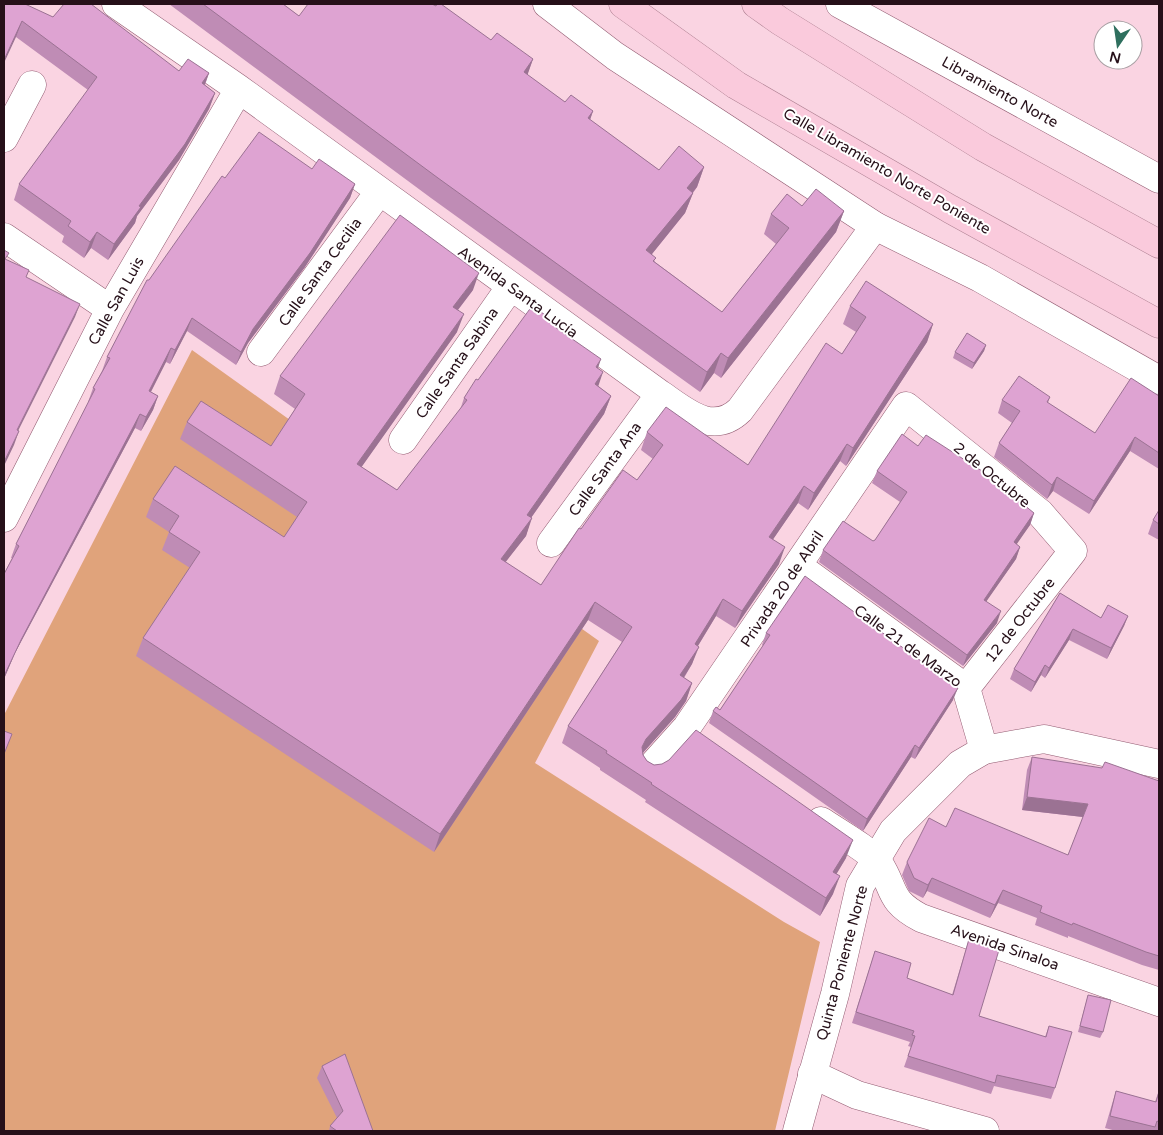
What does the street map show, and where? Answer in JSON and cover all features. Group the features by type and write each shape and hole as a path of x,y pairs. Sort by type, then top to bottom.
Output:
{"highway":[{"name":"Calle Libramiento Norte Poniente","path":"624,4 736,84 950,208 1159,324"},
{"path":"756,4 780,21 983,147 1159,244"}],"street":[{"name":"Avenida Santa Lucía","path":"116,4 239,89 660,394 701,421 716,422 735,415 875,226"},
{"path":"547,4 615,56 875,226 980,278 1159,380"},
{"name":"Libramiento Norte","path":"840,4 1159,179"},
{"path":"4,138 32,85"},
{"name":"Calle San Luis","path":"4,518 110,309 239,89"},
{"name":"Calle Santa Cecilia","path":"261,352 379,192"},
{"path":"4,237 110,309"},
{"name":"Calle Santa Sabina","path":"403,440 511,286"},
{"name":"Calle Santa Ana","path":"551,543 660,394"},
{"name":"2 de Octubre","path":"906,406 1040,513 1073,551"},
{"name":"Privada 20 de Abril","path":"651,767 687,727 906,406"},
{"name":"12 de Octubre","path":"966,688 1073,551"},
{"name":"Calle 21 de Marzo","path":"798,566 966,688 984,750"},
{"path":"687,727 711,743"},
{"name":"Quinta Poniente Norte","path":"797,1131 835,994 860,886 878,860 893,831 960,764 984,750 1044,739 1159,764"},
{"path":"798,804 878,860"},
{"name":"Avenida Sinaloa","path":"878,860 897,901 922,918 1159,1002"},
{"path":"812,1074 857,1094 985,1131"}],"shaded area":[{"path":"192,350 599,641 535,763 784,922 820,942 775,1131 4,1131 4,715"}],"building":[{"path":"4,4 25,4 53,17 64,4 91,4 179,71 188,59 209,73 202,83 215,93 185,144 139,206 141,207 114,244 97,232 90,242 68,226 71,221 19,184 97,77 22,21 4,60"},
{"path":"203,4 283,4 299,16 308,4 432,4 436,6 441,4 491,40 497,33 533,59 524,72 565,102 571,95 593,111 588,118 659,170 679,146 704,167 687,188 693,193 646,250 656,258 653,261 722,312 789,228 771,214 787,194 802,206 816,189 844,211 728,358 721,353 707,372 438,178"},
{"path":"259,132 312,169 319,159 355,184 310,253 253,329 241,352 192,318 175,350 171,348 149,391 158,396 146,417 140,414 4,676 4,574 19,546 16,544 95,389 93,388 110,358 107,357 147,280 149,280 222,176 225,178"},
{"path":"400,215 479,273 453,307 464,314 357,464 397,490 467,400 464,398 476,379 478,380 532,306 557,323 555,327 601,359 596,367 603,372 595,384 611,396 527,515 532,518 501,559 541,585 579,528 581,529 623,470 637,480 663,445 647,432 666,407 748,465 826,343 842,354 866,317 850,306 866,281 933,324 853,448 847,444 814,493 804,486 769,537 785,547 742,611 723,599 695,644 699,647 680,675 692,683 681,700 646,739 642,747 643,755 647,761 654,765 662,764 669,760 696,730 853,840 833,872 840,876 826,898 651,784 606,753 607,751 568,726 632,627 595,602 440,834 143,638 200,552 169,532 179,516 153,499 175,466 284,537 307,502 187,422 201,401 271,446 305,394 280,376"},
{"path":"4,250 9,253 5,259 29,270 26,277 80,304 17,430 19,431 4,462"},
{"path":"967,333 986,345 974,363 955,352"},
{"path":"1019,376 1050,397 1047,402 1095,433 1131,378 1159,396 1159,453 1135,437 1094,501 1057,477 1052,485 999,443 1020,411 1002,400"},
{"path":"902,434 918,446 926,435 982,471 1034,513 1014,542 1020,547 984,600 1001,611 967,655 823,550 843,521 873,541 875,540 907,492 877,471"},
{"path":"1159,510 1159,524 1153,520"},
{"path":"805,576 958,688 919,748 915,745 867,819 713,711 716,707 720,710 770,635 766,633"},
{"path":"1060,593 1101,618 1108,605 1128,616 1111,648 1073,629 1049,668 1045,665 1035,682 1014,669"},
{"path":"4,731 12,734 4,754"},
{"path":"1032,757 1102,768 1105,762 1159,781 1159,956 1040,912 1042,906 1003,890 995,905 932,878 928,885 914,878 907,862 929,818 946,827 955,808 1068,855 1088,804 1027,797"},
{"path":"969,939 999,950 979,1016 1046,1037 1049,1026 1072,1032 1055,1088 997,1075 995,1083 908,1056 915,1036 912,1035 914,1031 856,1012 875,951 911,963 907,978 953,995"},
{"path":"1088,995 1111,1000 1103,1032 1080,1026"},
{"path":"345,1054 373,1131 337,1131 330,1126 343,1111 322,1066"},
{"path":"1116,1091 1156,1102 1159,1092 1159,1122 1157,1121 1155,1127 1110,1116"}]}
